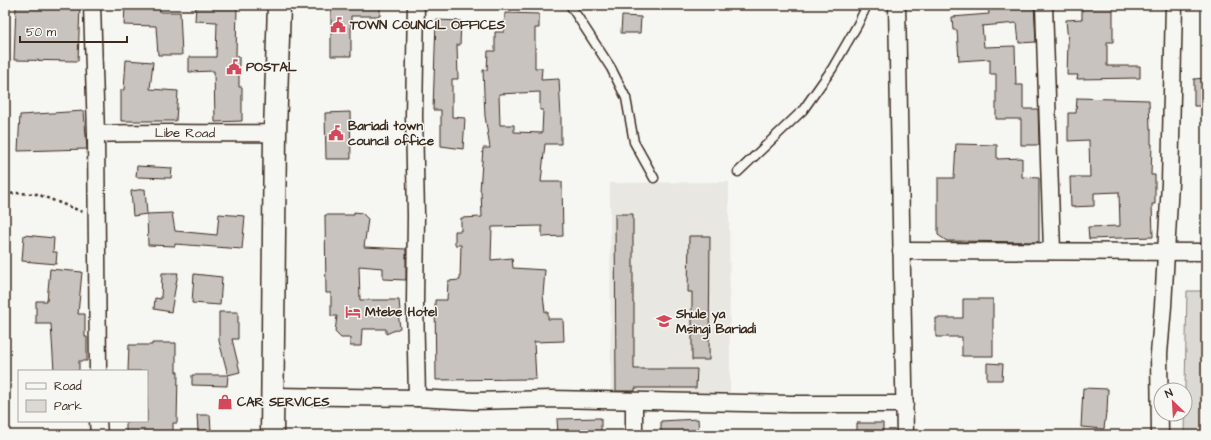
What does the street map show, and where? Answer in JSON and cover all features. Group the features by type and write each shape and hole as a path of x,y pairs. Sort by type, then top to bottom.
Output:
{"highway":[{"path":"272,435 275,133 278,5"}],"street":[{"path":"92,5 96,134 98,370"},
{"path":"416,5 414,116 417,398"},
{"path":"897,5 905,435"},
{"path":"1044,5 1052,251"},
{"path":"1160,435 1159,354 1166,252 1172,123 1174,5"},
{"name":"Libe Road","path":"96,134 141,132 227,134 275,133"},
{"path":"901,251 1206,252"},
{"path":"272,396 417,398 474,401 551,399 791,404 905,404"},
{"path":"634,401 634,435"},
{"path":"98,422 99,435"}],"lane":[{"path":"570,5 611,68 626,98 634,142 654,178"},
{"path":"738,172 803,110 832,69 858,24 867,5"}],"path":[{"path":"5,195 15,193 37,194 96,217"}],"shaded area":[{"path":"729,182 730,395 611,396 610,183"}],"green space":[{"path":"1187,291 1206,291 1206,435 1184,435 1184,422 1193,422 1193,382 1185,382"}],"building":[{"path":"16,5 80,5 78,61 14,60"},
{"path":"125,5 160,5 160,12 180,12 182,55 158,55 156,26 124,25"},
{"path":"196,5 237,5 236,56 239,56 239,87 242,87 242,121 215,122 214,71 189,72 189,57 216,57 217,22 195,21"},
{"path":"331,5 380,5 380,16 351,16 351,56 331,56"},
{"path":"988,5 1034,5 1036,42 1019,43 1017,23 982,26 984,47 1015,46 1016,85 1023,85 1023,109 1038,109 1039,145 1021,145 1021,119 996,119 996,74 990,74 990,59 959,61 957,30 953,30 952,17 989,14"},
{"path":"1082,5 1113,5 1113,42 1107,42 1107,66 1140,66 1140,78 1077,79 1078,75 1067,75 1068,42 1066,20 1082,19"},
{"path":"505,13 539,14 539,28 535,28 535,68 542,68 541,80 559,79 561,144 545,144 541,182 562,182 563,236 542,237 542,226 492,227 491,260 512,258 513,268 545,270 543,295 545,312 548,312 548,319 563,319 564,341 534,342 536,379 436,380 435,300 447,300 448,281 460,280 461,245 455,245 455,231 461,231 461,218 482,217 480,191 483,148 490,148 485,116 483,70 487,70 488,51 495,51 495,32 504,32","holes":["540,92 540,110 543,110 542,133 514,132 514,125 500,125 499,94"]},
{"path":"622,16 641,17 640,33 621,33"},
{"path":"436,20 461,21 460,45 457,45 458,79 452,79 452,117 465,118 463,149 441,146 441,110 433,110"},
{"path":"126,60 153,62 150,89 178,91 176,121 121,121 121,90 124,90"},
{"path":"1206,78 1206,106 1194,106 1194,79"},
{"path":"1077,98 1149,100 1152,144 1151,175 1155,175 1155,204 1152,204 1153,237 1089,239 1088,227 1120,226 1119,192 1094,193 1094,206 1071,207 1070,177 1090,177 1089,140 1068,141 1068,113 1076,113"},
{"path":"84,111 87,149 18,151 20,115"},
{"path":"350,112 351,159 326,159 325,113"},
{"path":"956,144 997,145 997,159 1022,158 1022,177 1039,178 1039,242 947,241 938,235 938,178 954,178"},
{"path":"137,166 172,168 171,178 136,177"},
{"path":"145,189 147,214 133,216 131,191"},
{"path":"354,212 362,213 368,219 364,247 406,249 406,280 383,279 383,268 359,266 360,300 399,300 400,311 398,312 400,328 386,334 386,329 362,329 361,346 350,346 350,338 341,338 335,332 337,316 331,316 331,293 326,293 325,215 354,215"},
{"path":"172,213 175,231 217,235 219,214 245,216 242,249 175,244 175,246 148,245 147,214"},
{"path":"615,214 633,214 634,369 697,369 696,388 635,388 635,391 616,391"},
{"path":"24,235 54,238 53,252 57,252 56,264 22,261"},
{"path":"689,236 710,236 709,360 692,360 692,292 688,292"},
{"path":"50,269 82,272 78,314 85,314 87,361 79,361 79,370 54,370 51,324 36,324 36,301 47,301"},
{"path":"162,273 178,273 171,312 154,309 155,298 161,299"},
{"path":"194,274 222,277 220,305 192,303"},
{"path":"963,299 993,299 993,356 962,356 962,337 936,337 936,318 963,318"},
{"path":"219,312 238,312 238,339 232,339 240,372 228,375 219,341"},
{"path":"152,343 176,343 176,372 178,372 177,423 173,423 173,435 126,435 126,422 148,422 148,370 128,370 129,345 152,345"},
{"path":"987,363 1003,364 1002,380 987,380"},
{"path":"192,375 228,375 227,386 192,385"},
{"path":"1083,388 1108,389 1107,412 1104,429 1081,427"},
{"path":"197,415 210,415 211,430 198,431"},
{"path":"601,418 601,435 558,435 557,419"},
{"path":"698,419 699,435 661,435 661,421"},
{"path":"857,423 883,423 883,435 857,435"}],"place":[{"name":"TOWN COUNCIL OFFICES","path":"338,25"},
{"name":"POSTAL","path":"234,67"},
{"name":"Bariadi town council office","path":"336,133"},
{"name":"Mtebe Hotel","path":"353,312"},
{"name":"Shule ya Msingi Bariadi","path":"664,321"},
{"name":"CAR SERVICES","path":"225,402"}]}
